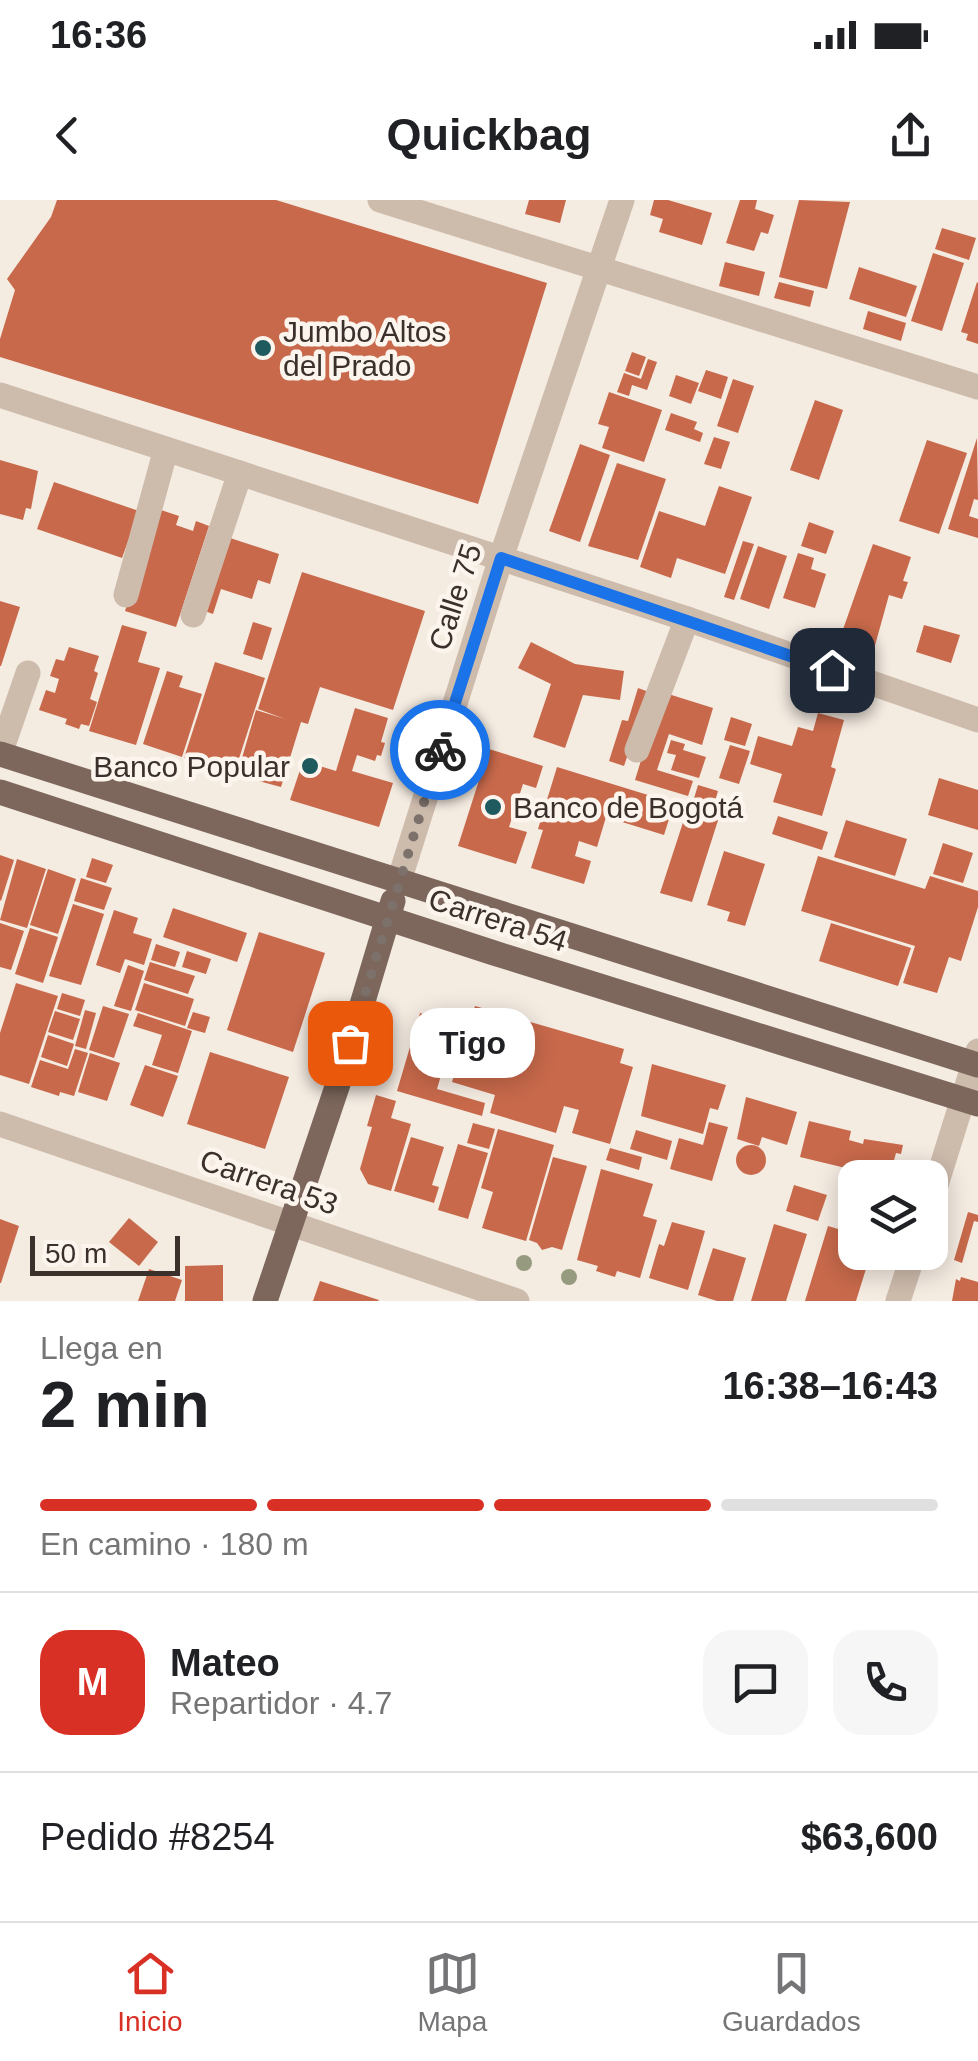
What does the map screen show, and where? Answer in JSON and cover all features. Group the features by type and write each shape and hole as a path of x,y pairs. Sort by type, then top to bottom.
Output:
{"main road":[{"name":"Carrera 54","path":"0,754 708,979 977,1060"},
{"name":"Carrera 54","path":"0,792 971,1102"},
{"path":"127,833 137,796"},
{"name":"Calle 75","path":"265,1301 340,1078 399,880"},
{"path":"698,1017 708,979"}],"street":[{"path":"380,200 978,387"},
{"name":"Calle 75","path":"399,880 501,558 622,200"},
{"path":"0,394 978,720"},
{"path":"126,595 166,448"},
{"path":"193,616 240,473"},
{"path":"637,750 687,620"},
{"path":"0,754 28,673"},
{"path":"948,1160 971,1102 977,1060"},
{"name":"Carrera 53","path":"0,1124 517,1301"},
{"path":"898,1301 908,1270"}],"building":[{"name":"Jumbo Altos del Prado","path":"57,200 276,200 547,283 478,504 0,357 0,339 15,290 7,279 51,217"},
{"path":"529,200 566,200 560,223 525,214"},
{"path":"654,200 668,200 712,213 702,245 659,232 663,219 650,215"},
{"path":"740,200 757,200 755,209 774,215 768,234 761,232 754,251 726,243"},
{"path":"799,200 850,202 827,289 779,277"},
{"path":"942,228 976,238 969,260 935,249"},
{"path":"933,253 964,263 942,331 911,321"},
{"path":"725,262 765,272 759,296 719,286"},
{"path":"859,267 917,286 906,317 849,299"},
{"path":"779,282 814,291 810,307 774,298"},
{"path":"977,282 978,344 966,340 968,334 961,332"},
{"path":"868,311 906,323 901,341 863,329"},
{"path":"632,352 646,357 639,376 625,371"},
{"path":"648,359 657,362 647,390 632,385 629,396 617,392 624,373 641,379"},
{"path":"706,370 728,377 721,399 698,391"},
{"path":"676,375 699,383 691,404 669,396"},
{"path":"733,379 754,386 738,433 717,426"},
{"path":"609,392 662,410 644,462 602,448 609,427 598,424"},
{"path":"815,400 843,410 819,480 790,470"},
{"path":"671,413 697,422 694,429 703,433 700,442 665,430"},
{"path":"714,437 730,442 721,469 704,464"},
{"path":"977,438 978,500 974,499 969,516 978,519 978,538 948,529"},
{"path":"927,440 967,453 939,534 899,521"},
{"path":"580,444 610,455 580,542 549,531"},
{"path":"0,460 38,471 31,509 26,508 23,520 0,514"},
{"path":"617,463 666,479 638,560 588,546"},
{"path":"54,482 139,511 122,558 37,529"},
{"path":"719,486 752,497 725,574 677,558 671,578 640,567 659,511 705,526"},
{"path":"158,509 179,516 176,525 193,531 196,521 209,526 176,627 125,611"},
{"path":"809,522 834,531 826,554 801,546"},
{"path":"224,536 279,554 270,584 258,580 252,599 221,589 213,614 202,610"},
{"path":"743,541 754,544 734,600 724,597"},
{"path":"873,544 911,557 902,599 889,595 874,649 840,638"},
{"path":"758,546 787,556 769,609 740,599"},
{"path":"798,553 814,558 811,569 826,574 815,608 783,598"},
{"path":"302,572 425,611 393,710 320,687 308,724 301,722 281,787 237,775 256,710 285,719 258,709"},
{"path":"0,601 20,607 1,666 0,666"},
{"path":"253,622 272,628 262,660 243,654"},
{"path":"122,625 147,632 138,662 160,668 136,745 89,731"},
{"path":"924,625 960,635 951,663 916,652"},
{"path":"531,642 575,664 624,671 620,700 583,695 565,748 533,737 551,684 518,668"},
{"path":"69,647 99,656 90,699 97,702 89,726 81,724 79,729 65,724 67,719 39,710 46,690 55,693 59,679 50,676 56,659 64,661"},
{"path":"215,662 265,678 234,774 184,758"},
{"path":"167,671 183,676 179,687 202,694 182,757 143,744"},
{"path":"638,688 649,692 624,766 609,761 622,720 628,721"},
{"path":"662,692 713,708 702,745 669,734 657,770 693,781 688,796 635,780"},
{"name":"Banco Popular","path":"355,708 388,718 381,756 377,755 375,761 357,755 352,771 393,783 379,827 290,800 303,761 336,771"},
{"path":"818,713 844,720 831,767 836,769 822,816 773,802 782,774 750,764 758,736 792,746 798,727 813,731"},
{"path":"731,717 752,724 745,746 724,740"},
{"path":"671,740 685,744 683,750 706,757 699,778 671,770 676,755 667,753"},
{"path":"730,745 750,751 739,784 719,778"},
{"name":"Banco de Bogotá","path":"489,749 543,766 536,788 523,784 509,827 527,832 516,864 458,846"},
{"path":"557,767 674,803 664,835 606,817 597,847 579,841 575,856 591,861 584,884 531,868"},
{"path":"939,778 978,790 978,830 928,815"},
{"path":"698,785 718,791 712,811 720,814 692,902 660,893"},
{"path":"778,816 828,832 822,850 772,834"},
{"path":"846,820 907,839 895,876 834,857"},
{"path":"943,843 973,853 963,883 933,874"},
{"path":"724,851 765,864 745,926 727,921 730,912 707,905"},
{"path":"0,855 14,860 1,901 0,900"},
{"path":"818,856 925,889 930,876 978,891 978,907 961,961 949,957 937,993 903,983 915,946 801,911"},
{"path":"92,858 113,865 106,883 86,877"},
{"path":"17,859 46,869 27,928 0,920"},
{"path":"48,869 76,879 58,934 30,925"},
{"path":"81,878 112,888 104,910 74,901"},
{"path":"73,904 104,914 81,985 49,976"},
{"path":"173,908 247,933 237,962 163,937"},
{"path":"114,910 138,918 133,933 152,939 144,965 125,959 120,973 96,965"},
{"path":"0,923 24,931 11,970 0,967"},
{"path":"831,923 911,948 898,986 819,961"},
{"path":"30,928 58,937 43,983 15,974"},
{"path":"259,932 325,953 293,1052 227,1030"},
{"path":"156,944 180,952 175,967 151,960"},
{"path":"187,951 211,959 206,974 182,967"},
{"path":"150,962 195,976 188,994 144,980"},
{"path":"128,965 144,971 131,1011 114,1006"},
{"path":"16,983 58,996 29,1084 0,1075 0,1033"},
{"path":"144,983 194,999 185,1026 135,1010"},
{"path":"62,993 85,1000 80,1016 57,1009"},
{"path":"103,1006 129,1014 114,1058 89,1050"},
{"path":"475,1006 624,1049 620,1063 633,1067 610,1144 572,1133 579,1110 564,1106 556,1133 490,1113 495,1095 452,1082"},
{"path":"85,1010 96,1013 86,1049 75,1046"},
{"path":"55,1011 80,1019 73,1040 48,1032"},
{"path":"193,1012 210,1017 205,1033 187,1028"},
{"path":"138,1013 192,1031 178,1073 152,1065 162,1035 133,1026"},
{"path":"420,1013 456,1024 437,1089 485,1103 482,1116 397,1091"},
{"path":"48,1035 74,1044 67,1066 41,1057"},
{"path":"75,1049 88,1053 74,1096 60,1092 59,1096 31,1087 40,1060 68,1069"},
{"path":"210,1052 289,1077 265,1149 187,1124"},
{"path":"90,1053 120,1063 107,1101 78,1092"},
{"path":"652,1064 726,1085 718,1110 710,1108 703,1134 641,1116"},
{"path":"145,1065 178,1076 163,1117 130,1105"},
{"path":"376,1095 396,1101 391,1118 411,1124 391,1191 368,1184 360,1169"},
{"path":"746,1097 797,1112 787,1145 762,1137 759,1146 737,1139"},
{"path":"809,1121 851,1131 849,1140 863,1144 864,1139 903,1145 894,1160 838,1160 838,1166 800,1157"},
{"path":"709,1122 728,1127 712,1181 670,1169 679,1138 703,1145"},
{"path":"473,1123 495,1129 489,1149 467,1143"},
{"path":"498,1129 554,1145 526,1241 482,1228 493,1192 481,1188"},
{"path":"636,1130 672,1141 667,1160 630,1149"},
{"path":"411,1137 444,1147 432,1185 439,1187 434,1203 394,1191"},
{"path":"458,1144 488,1153 468,1219 438,1210"},
{"path":"751,1145 762,1149 766,1160 762,1171 751,1175 740,1171 736,1160 740,1149"},
{"path":"610,1148 642,1157 639,1170 606,1160"},
{"path":"553,1157 587,1166 562,1250 542,1250 529,1240"},
{"path":"601,1169 653,1184 643,1216 657,1220 640,1278 617,1271 615,1277 596,1271 598,1266 577,1260"},
{"path":"794,1185 827,1195 818,1221 786,1211"},
{"path":"968,1212 978,1215 978,1222 974,1221 962,1263 954,1260"},
{"path":"129,1218 158,1242 139,1266 109,1242"},
{"path":"0,1219 19,1226 1,1283 0,1283"},
{"path":"672,1222 705,1231 688,1290 649,1278 659,1244 664,1246"},
{"path":"774,1224 807,1234 786,1301 751,1301"},
{"path":"828,1226 838,1229 838,1270 866,1270 856,1301 805,1301"},
{"path":"713,1248 746,1258 733,1301 698,1295"},
{"path":"223,1265 223,1301 185,1301 185,1266"},
{"path":"149,1269 182,1280 175,1301 138,1301"},
{"path":"961,1277 978,1282 978,1301 952,1301 956,1279 960,1281"},
{"path":"320,1281 379,1300 313,1301"}],"way so far":[{"path":"350,1043 440,750"}],"place":[{"name":"Jumbo Altos del Prado","path":"263,348"},
{"name":"Banco Popular","path":"310,766"},
{"name":"Banco de Bogotá","path":"493,807"},
{"name":"Tigo","path":"350,1043"}],"route":[{"path":"440,750 501,558 832,670"}]}
